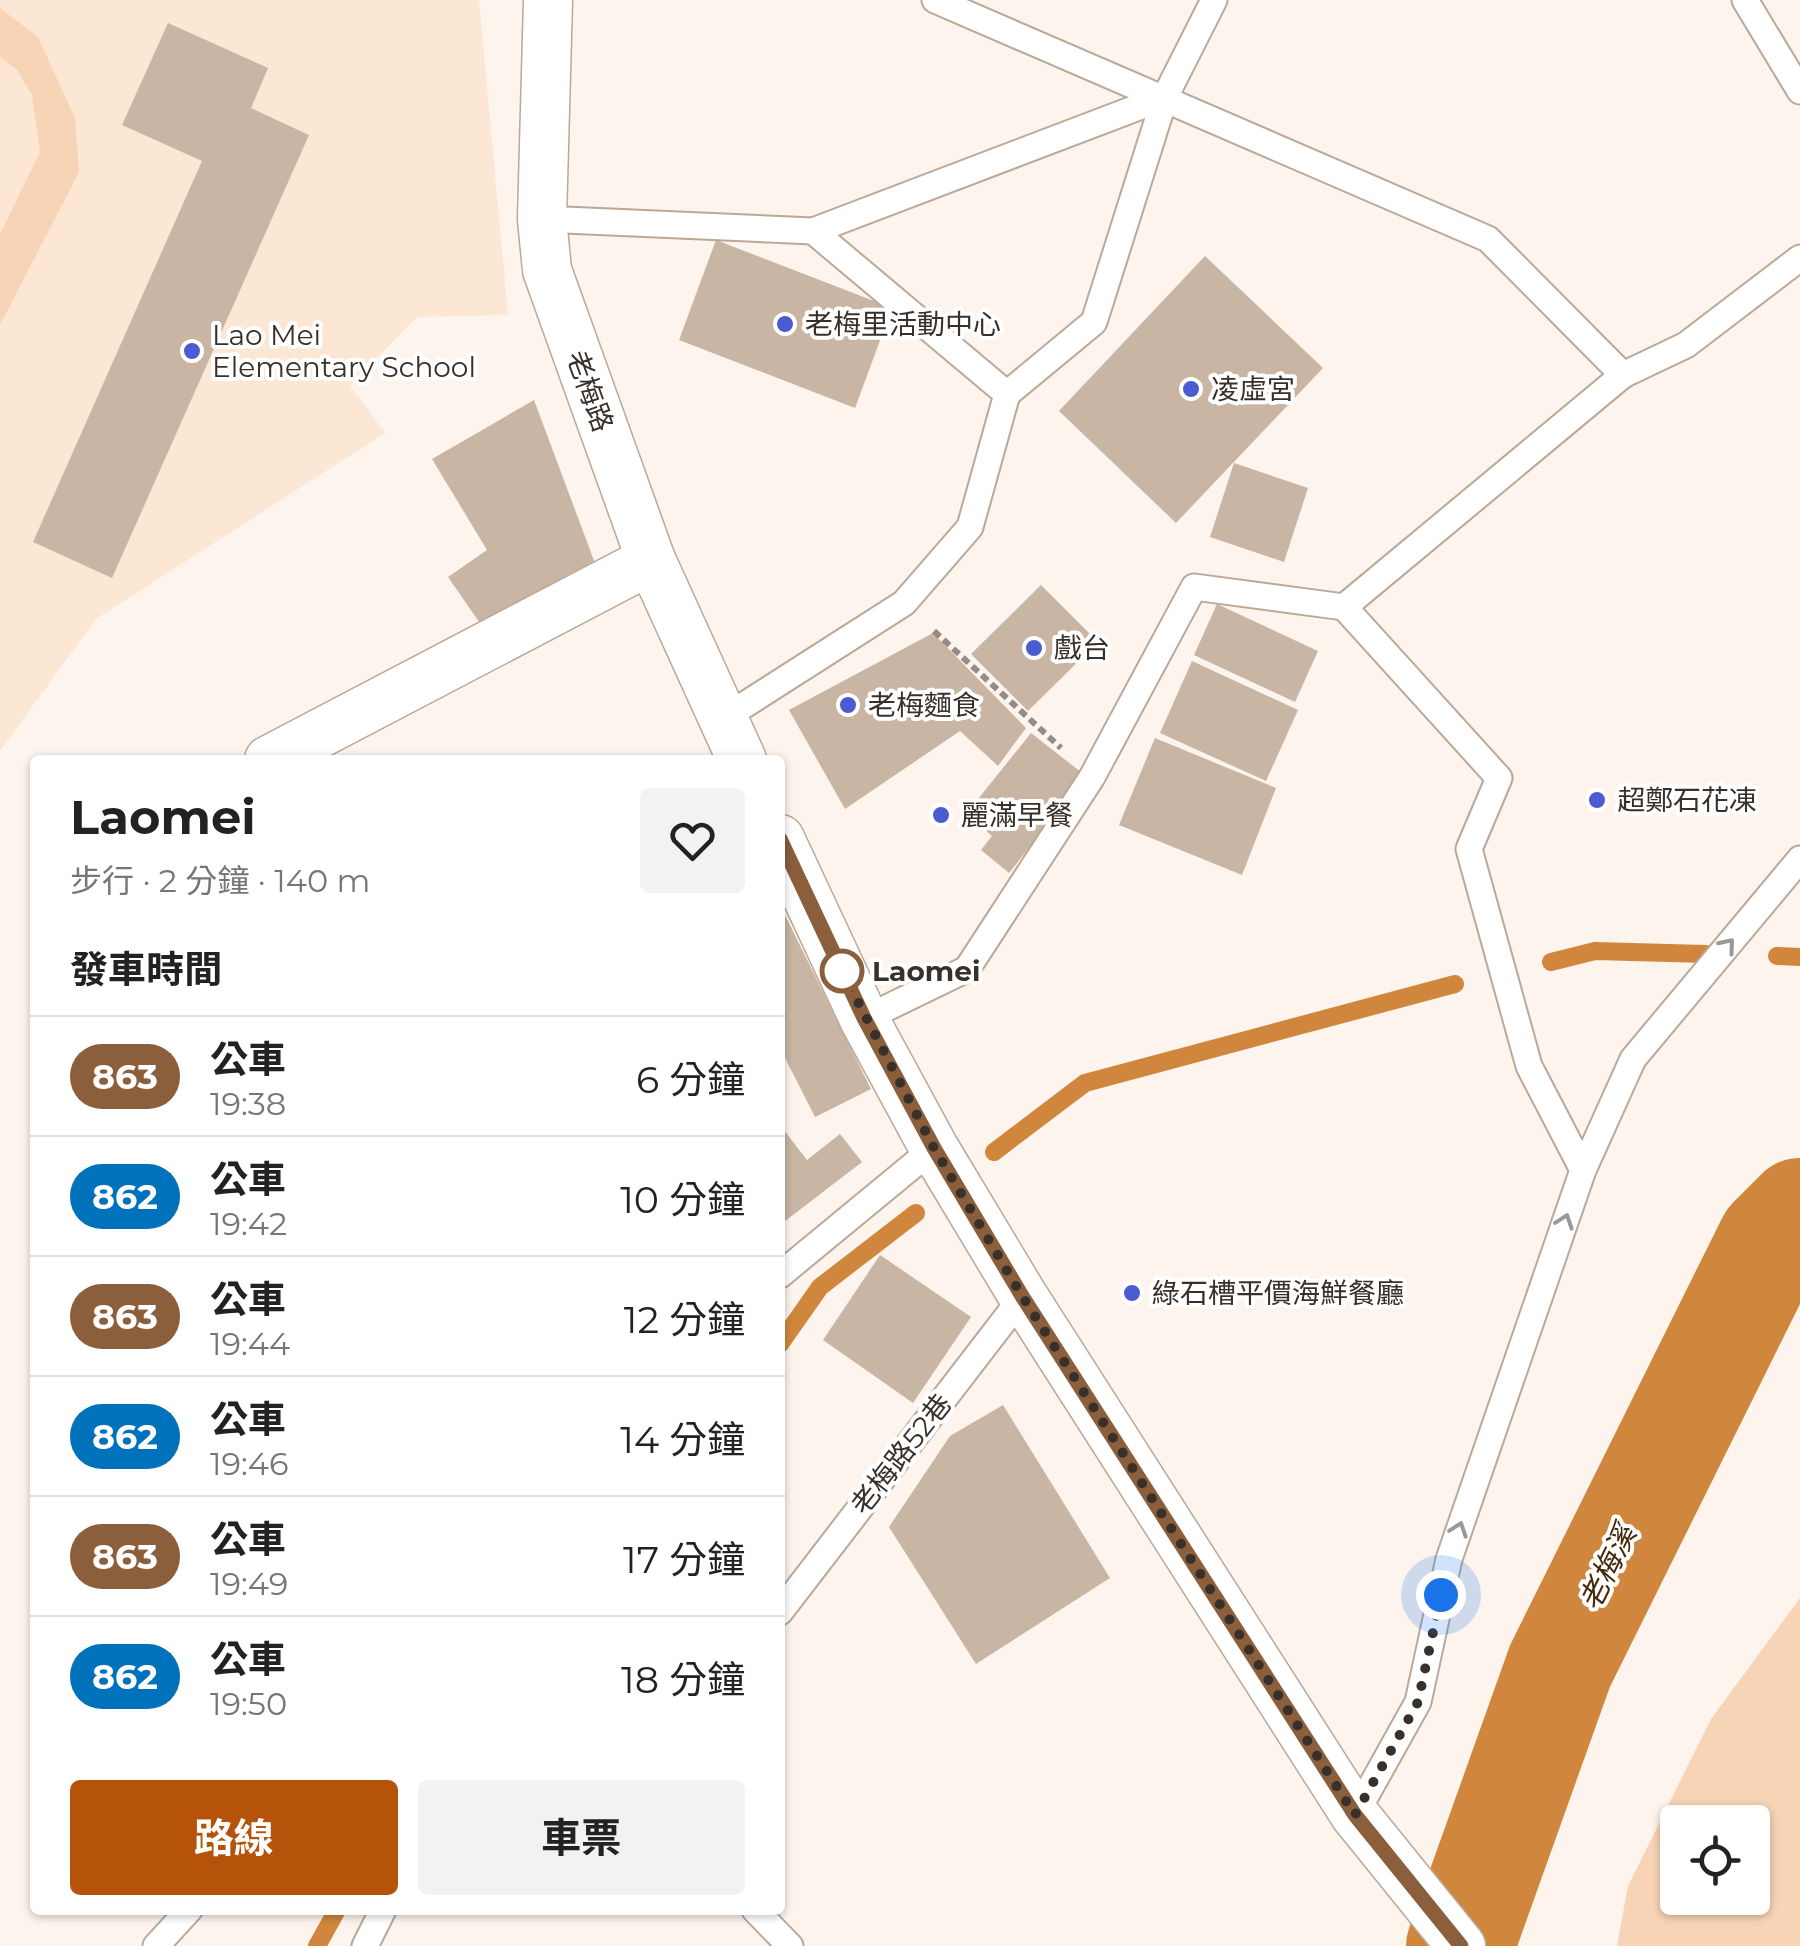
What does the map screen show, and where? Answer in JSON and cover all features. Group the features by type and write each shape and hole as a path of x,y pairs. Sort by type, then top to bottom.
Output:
{"street":[{"name":"老梅路","path":"548,0 542,219 547,270 651,560 731,740"},
{"path":"279,755 651,560"},
{"path":"785,850 864,1018 934,1148 1022,1296 1355,1815 1461,1946"}],"lane":[{"path":"934,0 1488,239 1623,375"},
{"path":"731,740 904,602 970,527 1007,394 1094,322 1166,97 1214,0"},
{"path":"1745,0 1800,91"},
{"path":"542,219 813,232 1166,97"},
{"path":"813,232 1007,394"},
{"path":"1344,607 1623,375 1686,346 1800,258"},
{"path":"864,1018 967,969 1092,777 1194,587 1344,607 1499,778 1469,849 1529,1066 1583,1170"},
{"path":"1355,1815 1418,1702 1449,1559 1583,1170 1633,1059 1800,859"},
{"path":"785,1271 934,1148"},
{"name":"老梅路52巷","path":"785,1605 1022,1296"},
{"path":"156,1946 184,1915"},
{"path":"365,1946 380,1915"},
{"path":"759,1915 790,1946"}],"path":[{"path":"904,602 1092,777"}],"shaded area":[{"name":"Lao Mei Elementary School","path":"0,0 479,0 508,315 417,317 350,386 385,433 96,619 0,751"},
{"path":"0,8 38,37 75,118 79,172 0,325 0,234 40,152 32,95 17,70 0,57"},
{"path":"1800,1598 1800,1946 1617,1946 1628,1886 1660,1822 1660,1915 1770,1915 1770,1805 1668,1805 1711,1719"}],"building":[{"path":"168,23 268,68 251,108 309,135 112,578 33,542 202,161 122,125"},
{"name":"老梅里活動中心","path":"716,240 892,308 855,408 679,340"},
{"name":"凌虛宮","path":"1205,256 1323,368 1176,523 1059,411"},
{"path":"534,400 599,574 493,642 448,577 487,550 432,459"},
{"path":"1234,463 1308,488 1284,562 1210,537"},
{"name":"戲台","path":"1041,585 1098,642 1028,711 971,654"},
{"path":"1217,604 1318,651 1295,702 1194,655"},
{"path":"933,633 1026,728 998,766 960,731 845,809 789,710"},
{"path":"1192,661 1298,710 1266,781 1160,733"},
{"path":"1031,733 1086,776 1009,873 981,850 992,836 966,814"},
{"path":"1155,738 1276,788 1242,875 1119,825"},
{"path":"785,915 871,1089 815,1117 785,1058"},
{"path":"785,1131 807,1160 840,1134 862,1162 785,1221"},
{"path":"880,1255 971,1317 913,1403 823,1340"},
{"path":"1003,1405 1110,1578 976,1664 889,1527 950,1436"}],"waterway":[{"path":"1551,962 1595,951 1706,954"},
{"path":"1777,956 1800,957"},
{"path":"994,1152 1085,1083 1455,984"},
{"name":"老梅溪","path":"1460,1946 1560,1666 1771,1241 1800,1212"},
{"path":"785,1337 820,1287 916,1213"},
{"path":"317,1946 334,1915"}],"bus line":[{"name":"863","path":"785,850 864,1018 934,1148 1022,1296 1355,1815 1461,1946"}],"place":[{"name":"老梅里活動中心","path":"785,324"},
{"name":"Lao Mei Elementary School","path":"192,351"},
{"name":"凌虛宮","path":"1191,389"},
{"name":"戲台","path":"1034,648"},
{"name":"老梅麵食","path":"848,705"},
{"name":"超鄭石花凍","path":"1597,800"},
{"name":"麗滿早餐","path":"941,815"},
{"name":"Laomei","path":"842,971"},
{"name":"綠石槽平價海鮮餐廳","path":"1132,1293"}],"route":[{"path":"842,971 934,1148 1022,1296 1355,1815 1418,1702 1441,1595"}]}
